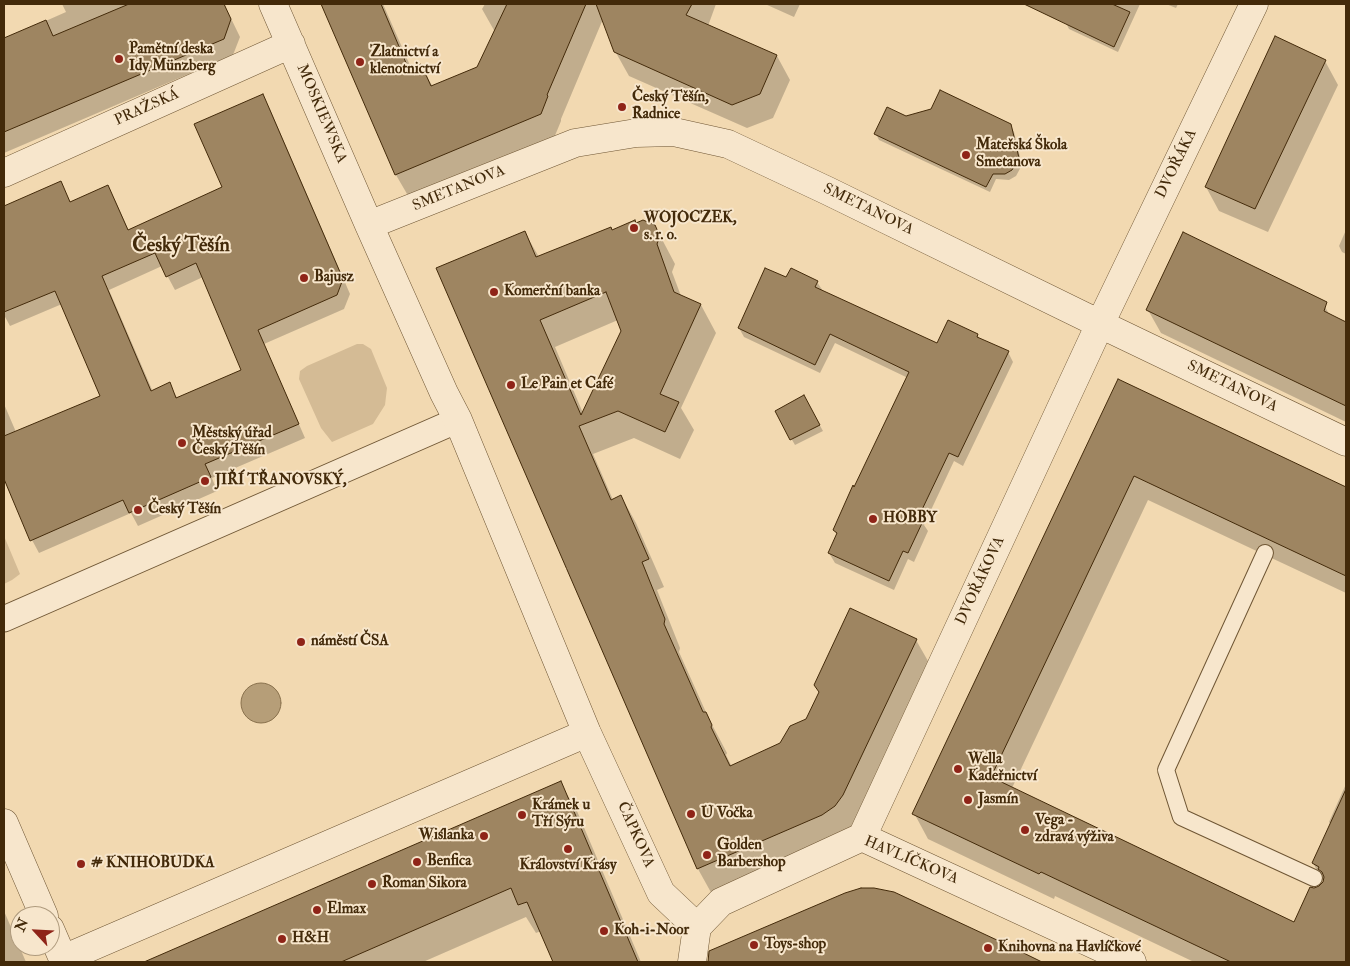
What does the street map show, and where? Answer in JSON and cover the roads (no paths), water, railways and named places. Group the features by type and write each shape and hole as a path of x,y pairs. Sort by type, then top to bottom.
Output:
{"street":[{"name":"MOSKIEWSKA","path":"273,4 369,225 444,393 458,420"},
{"name":"DVOŘÁKA","path":"1100,324 1254,4"},
{"name":"PRAŽSKÁ","path":"4,172 291,44"},
{"name":"SMETANOVA","path":"369,225 575,143 636,133 674,132 728,144 1346,442"},
{"name":"DVOŘÁKOVA","path":"862,837 1100,324"},
{"path":"4,619 458,420 588,733 64,961"},
{"name":"ČAPKOVA","path":"588,733 661,893 698,927"},
{"path":"4,823 40,906"},
{"name":"HAVLÍČKOVA","path":"698,927 721,902 862,837 1132,962"},
{"path":"692,962 698,927"}],"lane":[{"path":"1265,553 1166,770 1181,817 1314,878"}],"place":[{"name":"Pamětní deska Idy Münzberg","path":"119,59"},
{"name":"Zlatnictví a klenotnictví","path":"360,62"},
{"name":"Český Těšín, Radnice","path":"622,107"},
{"name":"Mateřská Škola Smetanova","path":"966,155"},
{"name":"WOJOCZEK, s. r. o.","path":"634,228"},
{"name":"Bajusz","path":"304,278"},
{"name":"Komerční banka","path":"494,292"},
{"name":"Le Pain et Café","path":"511,385"},
{"name":"Městský úřad Český Těšín","path":"182,443"},
{"name":"JIŘÍ TŘANOVSKÝ,","path":"205,481"},
{"name":"Český Těšín","path":"138,510"},
{"name":"HOBBY","path":"873,519"},
{"name":"náměstí ČSA","path":"301,642"},
{"name":"Wella Kadeřnictví","path":"958,769"},
{"name":"Jasmín","path":"968,800"},
{"name":"U Vočka","path":"691,814"},
{"name":"Krámek u Tří Sýru","path":"522,815"},
{"name":"Vega - zdravá výživa","path":"1025,830"},
{"name":"Wiślanka","path":"484,836"},
{"name":"Království Krásy","path":"568,849"},
{"name":"Golden Barbershop","path":"707,855"},
{"name":"Benfica","path":"417,862"},
{"name":"# KNIHOBUDKA","path":"81,864"},
{"name":"Roman Sikora","path":"372,884"},
{"name":"Elmax","path":"317,910"},
{"name":"Koh-i-Noor","path":"604,931"},
{"name":"H&H","path":"282,939"},
{"name":"Toys-shop","path":"754,945"},
{"name":"Knihovna na Havlíčkové","path":"988,948"}],"district":[{"name":"Český Těšín","path":"181,247"}]}
